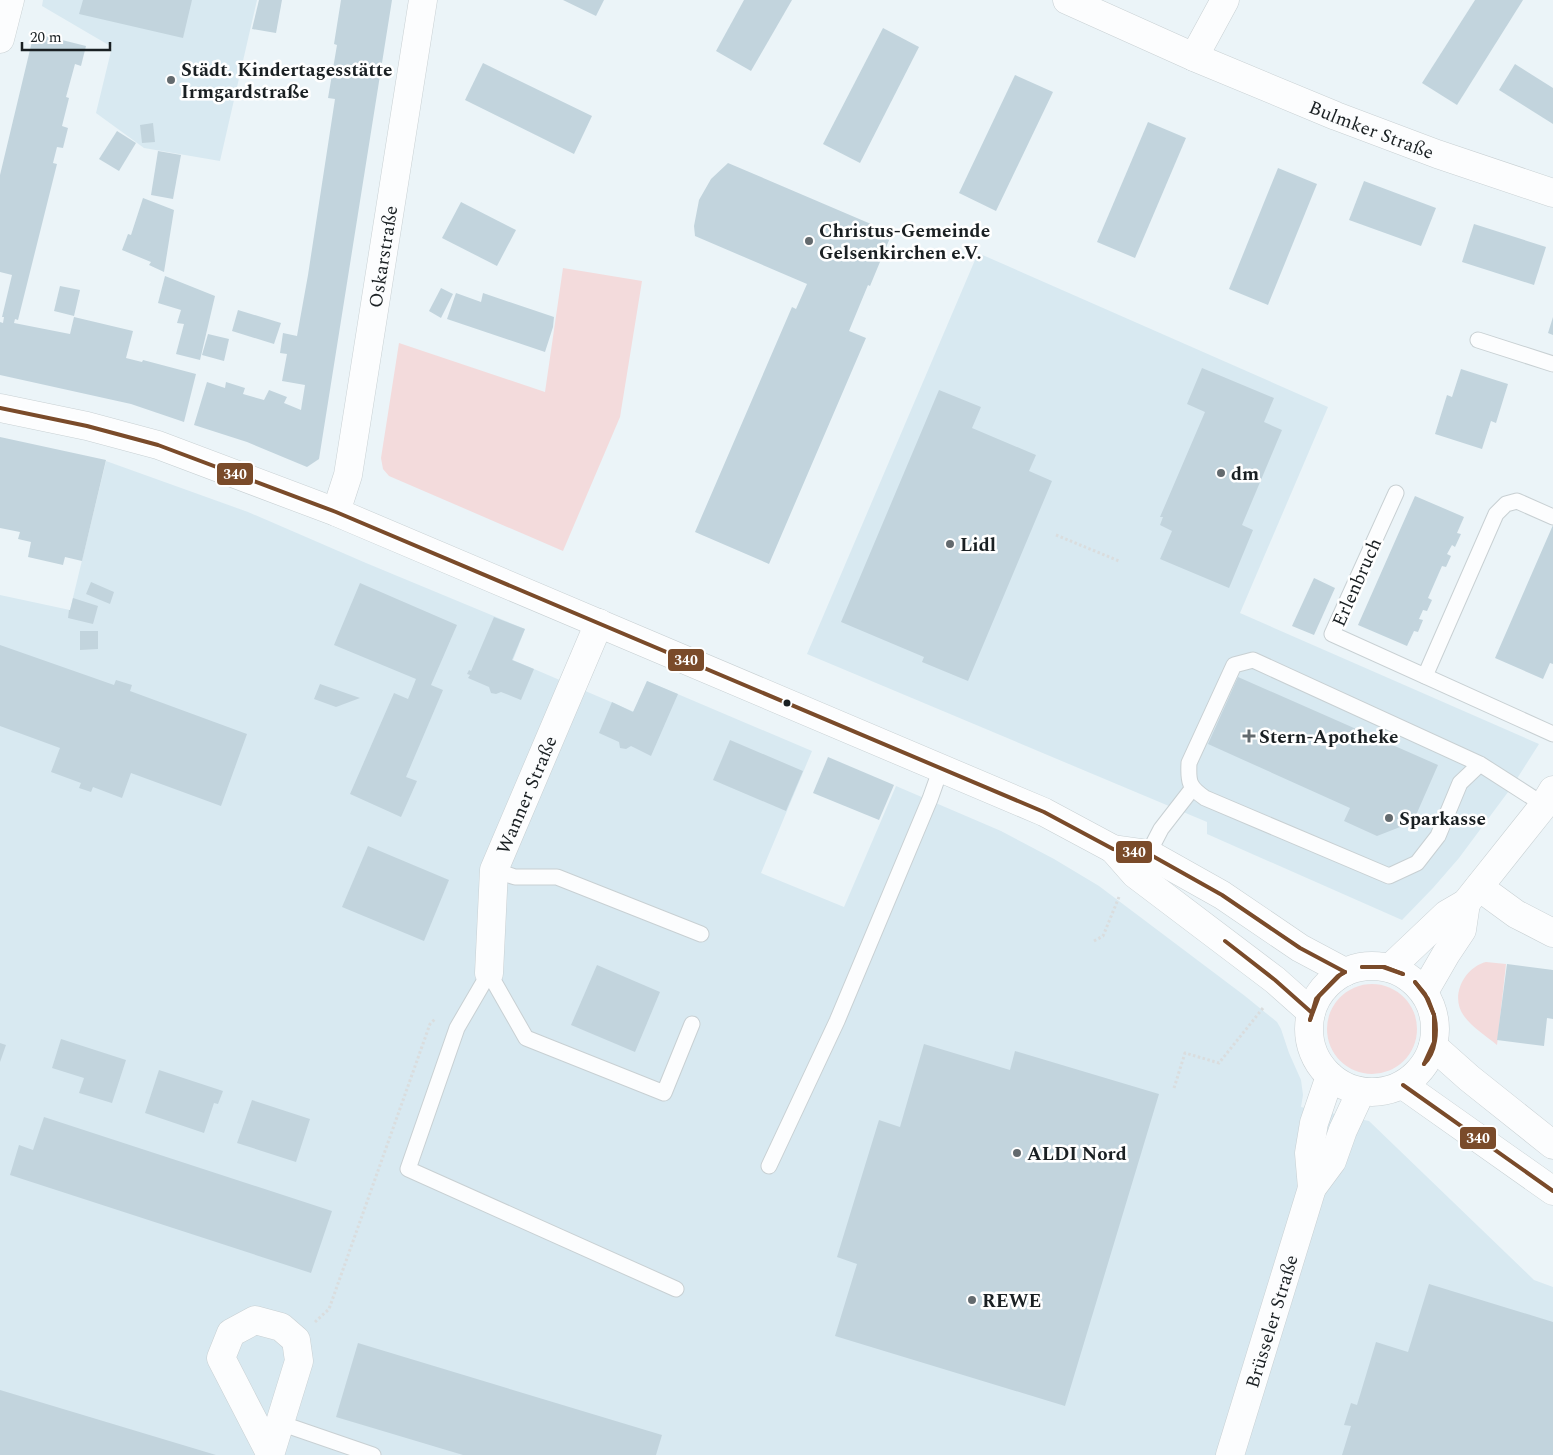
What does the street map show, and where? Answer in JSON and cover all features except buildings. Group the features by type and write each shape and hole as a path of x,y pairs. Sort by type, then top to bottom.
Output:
{"street":[{"path":"0,39 10,0"},
{"name":"Oskarstraße","path":"336,512 348,475 423,0"},
{"name":"Bulmker Straße","path":"1067,0 1194,57 1345,119 1437,154 1553,193"},
{"path":"1194,57 1225,0"},
{"path":"0,408 86,426 158,445 336,512 1044,812 1142,864 1222,895 1300,948 1345,972"},
{"name":"Wanner Straße","path":"489,973 494,870 599,623"},
{"path":"1390,968 1447,914 1473,895 1549,797"},
{"path":"1142,864 1311,1012"},
{"path":"1473,895 1553,933"},
{"path":"1424,992 1462,930 1473,895"},
{"path":"1359,967 1390,968 1403,974 1424,992 1433,1009 1436,1028 1433,1046 1427,1062 1416,1075 1403,1085 1373,1093 1358,1091 1343,1085 1330,1076 1319,1062 1311,1047 1309,1030 1311,1012 1318,996 1330,982 1345,972 1359,967"},
{"path":"1433,1046 1469,1078 1553,1145"},
{"name":"Brüsseler Straße","path":"1312,1188 1309,1153 1314,1123 1330,1076"},
{"path":"1403,1085 1553,1191"},
{"name":"Brüsseler Straße","path":"1230,1455 1312,1188 1332,1161 1358,1091"},
{"path":"255,1320 281,1327 296,1340 299,1361 270,1454 221,1358 231,1333 255,1320"}],"lane":[{"path":"1478,340 1553,364"},
{"name":"Erlenbruch","path":"1396,493 1332,634 1553,734"},
{"path":"1425,676 1496,514 1506,504 1517,501 1553,517"},
{"path":"1480,764 1460,783 1438,836 1417,863 1389,876 1205,798 1192,789 1188,777 1189,763 1234,665 1253,660 1480,764 1549,797"},
{"path":"769,1166 837,1021 930,799 941,768"},
{"path":"1142,864 1161,830 1192,789"},
{"path":"494,870 515,877 557,877 701,934"},
{"path":"489,973 526,1038 664,1093 692,1024"},
{"path":"489,973 457,1028 408,1169 676,1288"},
{"path":"280,1423 373,1455"}],"path":[{"path":"1056,535 1120,561"},
{"path":"1094,941 1103,936 1117,899 1142,864"},
{"path":"1174,1088 1185,1053 1219,1063 1262,1012 1275,980"},
{"path":"296,1340 329,1310 430,1024 438,1017"}],"shaded area":[{"name":"Städt. Kindertagesstätte Irmgardstraße","path":"43,0 257,0 220,161 144,148 96,113 112,47 42,6"},
{"path":"978,253 1328,407 1240,613 1539,744 1511,788 1459,858 1402,920 1207,834 1207,822 807,654"},
{"path":"563,268 642,281 620,417 563,551 389,476 383,469 381,458 399,343 545,392"},
{"path":"106,461 248,512 525,629 513,660 632,711 634,711 647,681 812,751 761,873 844,907 896,786 1001,831 1054,859 1099,886 1277,1022 1301,1080 1303,1095 1301,1107 1369,1121 1534,1280 1553,1287 1553,1455 0,1455 0,595 70,610"},
{"path":"1486,962 1506,964 1497,1045 1467,1020 1458,1000 1459,991 1466,976 1478,965"},
{"path":"1372,984 1389,987 1404,997 1414,1012 1417,1029 1414,1046 1404,1061 1389,1071 1372,1074 1355,1071 1340,1061 1330,1046 1327,1029 1330,1012 1340,997 1355,987"}],"transit line":[{"name":"340","path":"0,408 87,426 158,445 336,512 1044,812 1113,849 1149,854 1222,895 1300,948 1345,972"},
{"name":"340","path":"1225,941 1275,980 1311,1012"},
{"name":"340","path":"1362,967 1385,967 1403,974"},
{"name":"340","path":"1362,967 1383,967 1403,974"},
{"name":"340","path":"1310,1020 1316,999 1338,976 1345,972"},
{"name":"340","path":"1310,1020 1319,996 1345,972"},
{"name":"340","path":"1415,982 1428,999 1434,1015"},
{"name":"340","path":"1415,982 1425,994 1434,1015"},
{"name":"340","path":"1424,1064 1434,1042 1434,1015"},
{"name":"340","path":"1424,1064 1431,1054 1435,1041 1436,1027 1434,1015"},
{"name":"340","path":"1403,1085 1553,1191"}],"place":[{"name":"Städt. Kindertagesstätte Irmgardstraße","path":"171,80"},
{"name":"Christus-Gemeinde Gelsenkirchen e.V.","path":"809,241"},
{"name":"dm","path":"1221,473"},
{"name":"Lidl","path":"950,544"},
{"name":"Stern-Apotheke","path":"1249,736"},
{"name":"Sparkasse","path":"1389,818"},
{"name":"ALDI Nord","path":"1017,1153"},
{"name":"REWE","path":"972,1300"}]}
